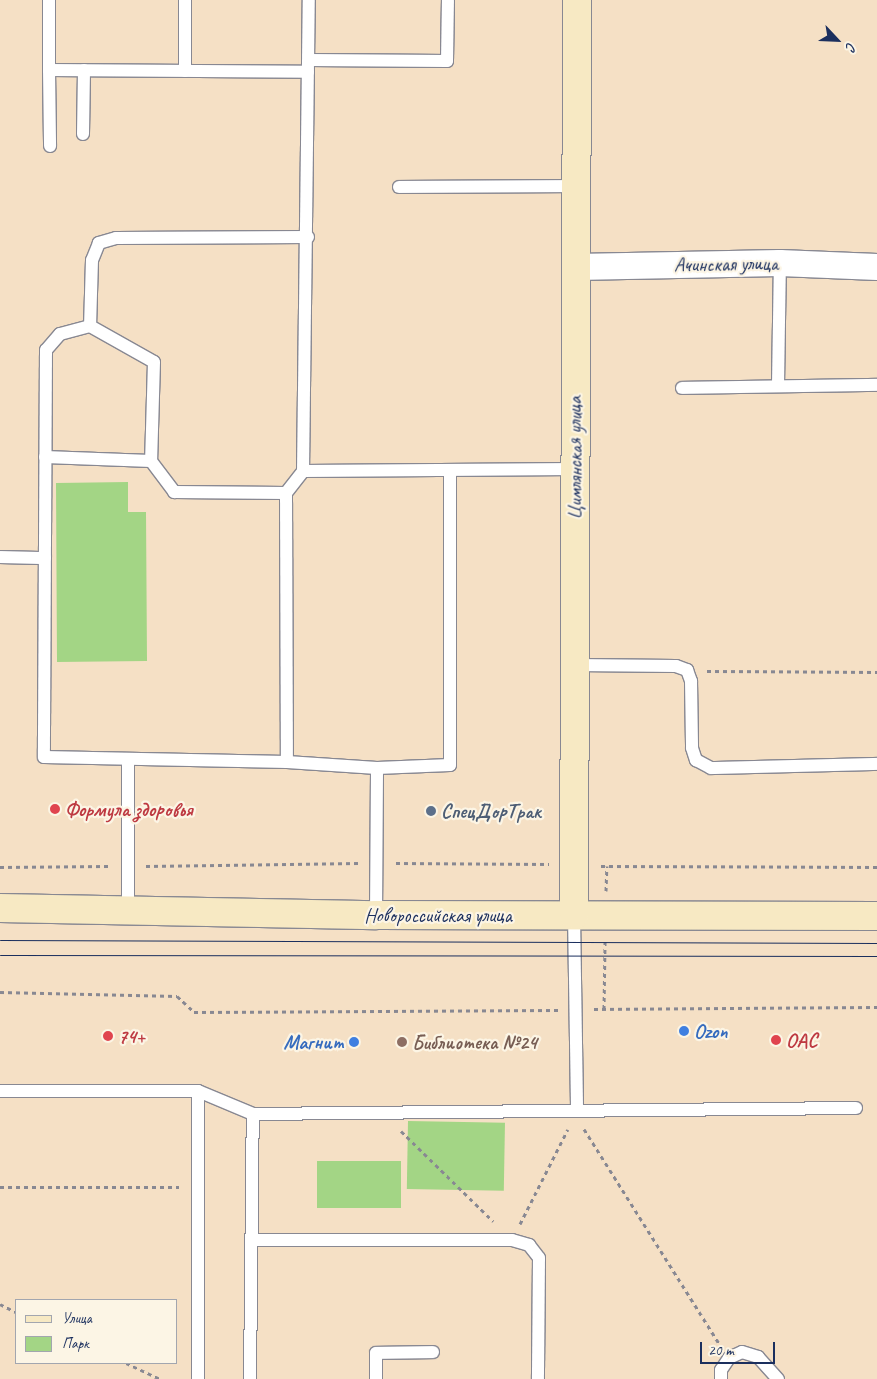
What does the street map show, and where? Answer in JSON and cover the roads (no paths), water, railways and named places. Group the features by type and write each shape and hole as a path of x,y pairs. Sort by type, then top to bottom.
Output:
{"street":[{"name":"Цимлянская улица","path":"574,915 577,0"},
{"name":"Ачинская улица","path":"576,266 780,263 877,267"},
{"name":"Новороссийская улица","path":"0,908 376,915 877,916"}],"lane":[{"path":"49,0 50,146"},
{"path":"185,0 185,71"},
{"path":"287,762 286,493 302,470 308,237 309,0"},
{"path":"49,70 185,71 448,61 448,0"},
{"path":"83,134 84,70"},
{"path":"399,187 576,186"},
{"path":"90,326 92,260 99,243 116,238 308,237"},
{"path":"778,385 780,263"},
{"path":"286,493 174,492 151,461 154,362 90,326 60,334 46,350 44,757 128,761 287,762 377,768 450,765 450,472"},
{"path":"682,388 778,385 877,385"},
{"path":"45,457 151,461"},
{"path":"302,470 450,472 575,469"},
{"path":"0,557 45,558"},
{"path":"575,665 676,666 686,670 691,681 692,748 696,760 711,768 877,764"},
{"path":"128,761 128,910"},
{"path":"376,915 377,768"},
{"path":"574,915 577,1111"},
{"path":"0,1091 198,1091 253,1114 856,1108"},
{"path":"198,1091 198,1379"},
{"path":"250,1379 253,1114"},
{"path":"251,1240 512,1240 529,1245 539,1258 538,1379"},
{"path":"376,1379 376,1353 433,1352"},
{"path":"721,1379 721,1370 729,1358 742,1352 758,1357 778,1379"}],"tram line":[{"path":"0,940 877,943"},
{"path":"0,955 877,956"}],"place":[{"name":"Формула здоровья","path":"55,809"},
{"name":"СпецДорТрак","path":"431,811"},
{"name":"Ozon","path":"684,1031"},
{"name":"74+","path":"108,1036"},
{"name":"ОАС","path":"776,1040"},
{"name":"Магнит","path":"354,1042"},
{"name":"Библиотека №24","path":"402,1042"}]}
